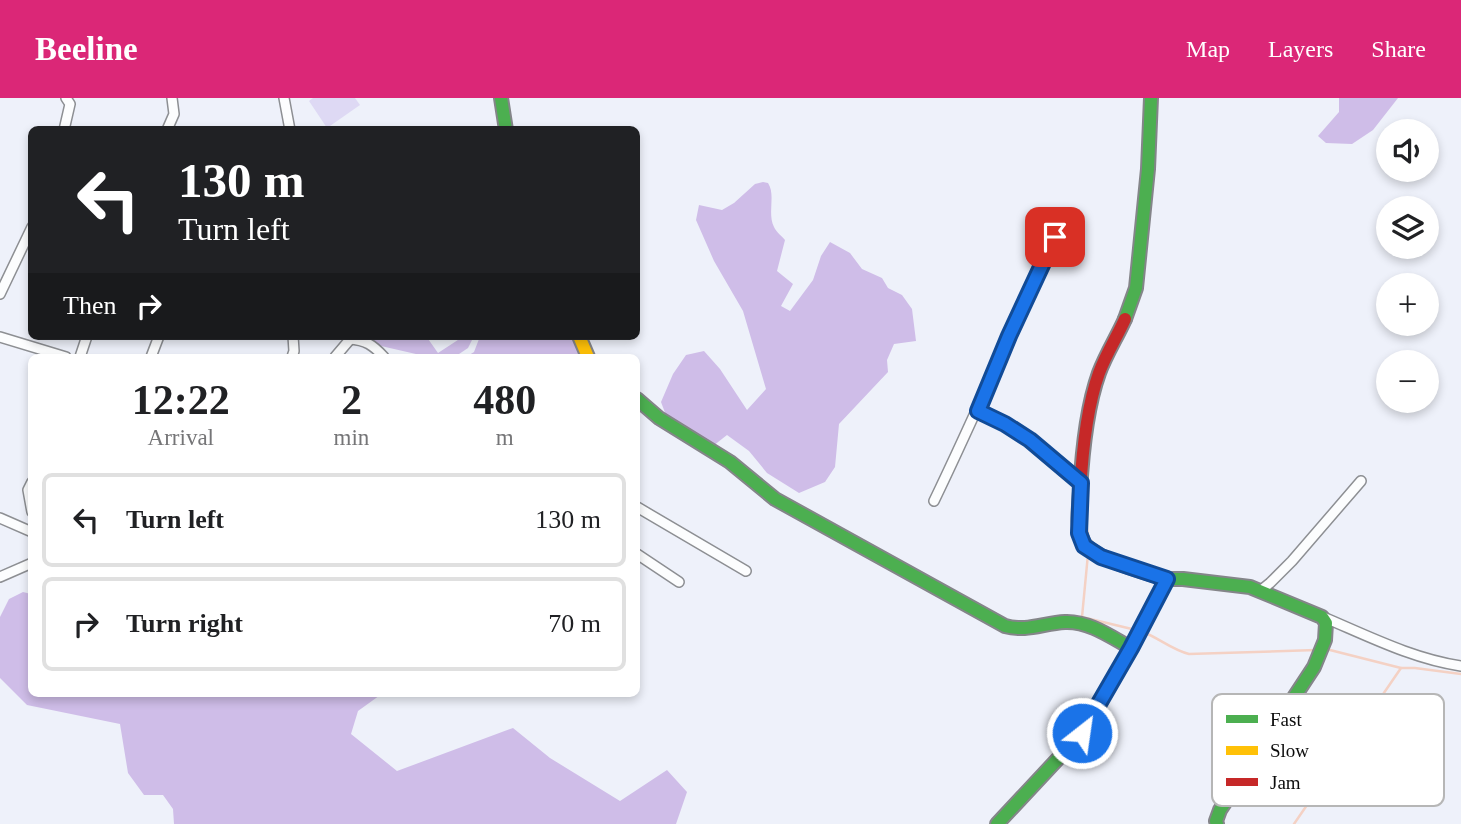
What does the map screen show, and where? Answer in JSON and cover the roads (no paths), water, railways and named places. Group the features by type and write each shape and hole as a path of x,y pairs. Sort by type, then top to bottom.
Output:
{"street":[{"path":"65,98 70,104 66,126"},
{"path":"169,126 174,114 172,98"},
{"path":"284,98 289,126"},
{"path":"501,98 505,126"},
{"path":"1151,98 1147,194 1134,302 1099,373 1086,424 1079,533 1084,546 1101,557 1167,579 1250,587 1396,648 1461,666"},
{"path":"0,294 28,236"},
{"path":"934,501 978,411 1055,237"},
{"path":"0,337 56,354"},
{"path":"337,354 349,340"},
{"path":"364,340 381,354"},
{"path":"640,401 660,418 730,462 775,499 1005,626 1017,631 1066,622 1087,626 1131,648"},
{"path":"978,411 1030,440 1081,483"},
{"path":"1259,591 1292,561 1361,481"},
{"path":"640,509 746,571"},
{"path":"0,518 28,530"},
{"path":"640,556 679,582"},
{"path":"0,577 28,566"},
{"path":"997,824 1082,733 1167,579"},
{"path":"1296,694 1314,667 1325,640 1326,623 1322,617"},
{"path":"1217,824 1223,806"}],"waterway":[{"path":"1086,523 1089,541"},
{"path":"1088,554 1082,617 1136,630"},
{"path":"1143,632 1189,654 1316,650"},
{"path":"1326,649 1401,668"},
{"path":"1383,694 1401,668 1461,674"},
{"path":"1294,824 1306,806"}]}
